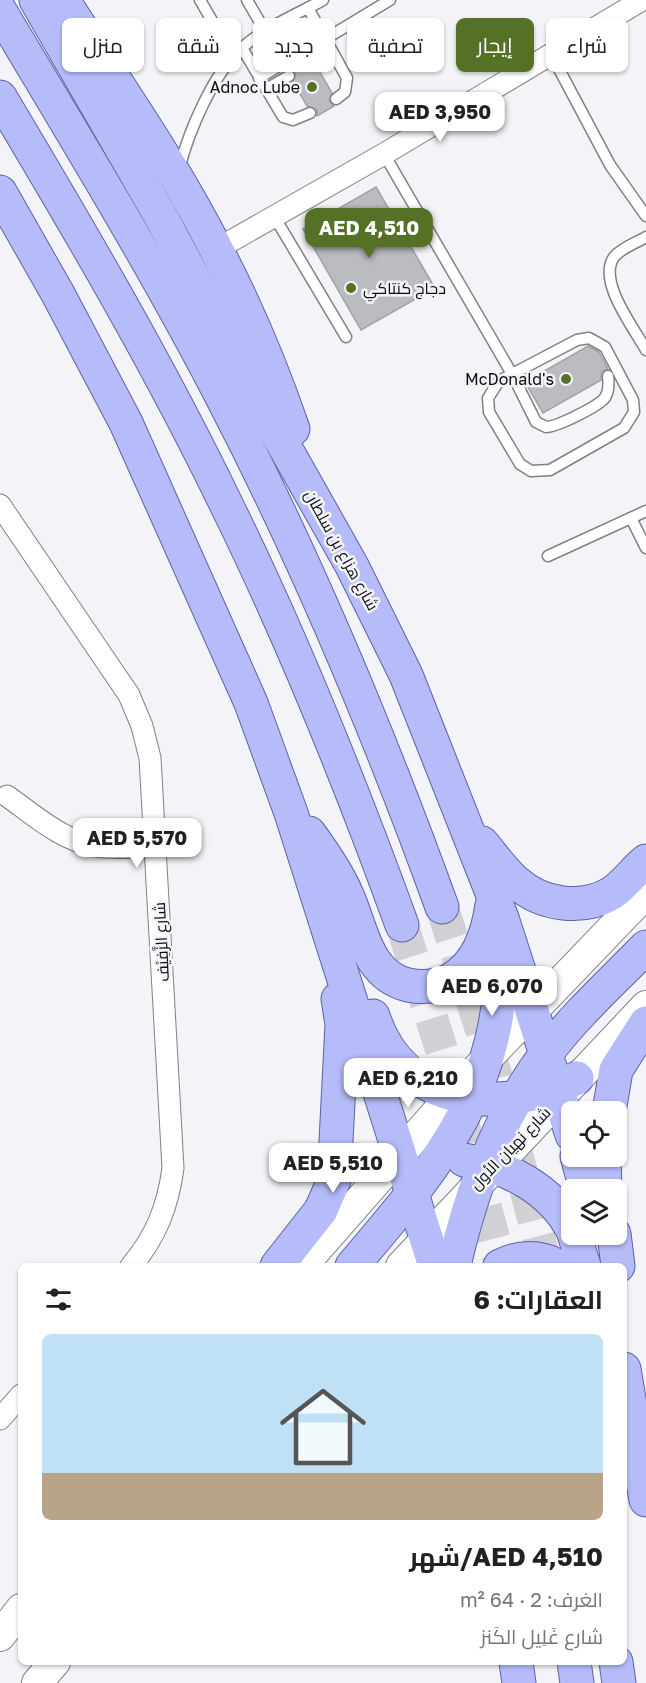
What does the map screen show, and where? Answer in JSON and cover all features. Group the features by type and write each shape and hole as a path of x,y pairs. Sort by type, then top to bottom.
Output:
{"main road":[{"name":"شارع هزاع بن سلطان","path":"36,0 160,215 352,566 402,666 497,906 546,1053 565,1087 567,1101"},
{"path":"63,0 177,178 217,249 276,379 322,513"},
{"path":"0,11 173,305 267,486 364,705 442,907"},
{"path":"0,97 140,336 227,505 332,740 402,925"},
{"path":"0,192 96,365 163,501 251,703 307,860 396,1163 412,1195 430,1252"},
{"path":"291,813 308,832 336,873 375,964 402,983 423,987 435,986 464,970 485,937 497,906"},
{"path":"464,822 515,881 532,894 551,901 576,904 600,898 621,886 646,861"},
{"path":"307,860 341,924 375,1022 389,1050 411,1074 463,1096 517,1100 565,1087"},
{"path":"279,1263 327,1200 336,1169 341,1011 316,924 307,860"},
{"path":"355,1263 440,1159 463,1096 487,1057 646,893"},
{"path":"487,1057 501,984 497,906"},
{"path":"455,1263 485,1171 517,1100 546,1053 646,947"},
{"name":"شارع نهيان الأول","path":"407,1263 430,1252 485,1171 646,1006"},
{"path":"611,1101 616,1070 646,1023"},
{"path":"305,1263 396,1163 463,1096"},
{"path":"396,1163 440,1159 520,1178 543,1194 561,1212"},
{"path":"577,1245 583,1263"},
{"path":"599,1245 603,1263"},
{"path":"615,1245 618,1263"},
{"path":"507,1263 532,1258 548,1263"},
{"path":"627,1393 646,1500"},
{"path":"0,1636 18,1613"},
{"path":"37,1683 52,1665"},
{"path":"516,1665 519,1683"},
{"path":"574,1665 577,1683"},
{"path":"616,1665 619,1683"}],"street":[{"path":"612,18 642,0"},
{"path":"217,249 384,154 546,57"},
{"name":"شارع الزَّفِيْف","path":"0,505 129,695 142,726 150,758 173,1168 164,1212 155,1233 133,1263"},
{"path":"7,796 60,834 84,844 109,848 155,846"},
{"path":"0,1419 18,1398"}],"lane":[{"path":"200,0 210,18"},
{"path":"247,0 257,18"},
{"path":"335,33 390,0"},
{"path":"288,18 314,3 319,18"},
{"path":"253,40 242,48 286,119 297,120 310,113"},
{"path":"335,57 348,83 345,92 336,99"},
{"path":"177,178 185,146 195,123 224,72"},
{"path":"259,78 269,72"},
{"path":"561,72 610,165 646,216"},
{"path":"266,89 289,76"},
{"path":"384,154 512,374 536,422 546,427 556,426 604,399 609,388 608,376"},
{"path":"274,216 346,337"},
{"path":"646,237 620,252 610,266 609,274 612,290 646,350"},
{"path":"577,339 589,346"},
{"path":"577,339 595,339 605,347 633,400 634,412 624,428 544,472 531,471 520,464 489,412 490,391 499,381 577,339"},
{"path":"549,556 646,511"},
{"path":"632,518 646,548"}],"building":[{"path":"294,72 320,72 332,93 329,101 334,106 317,116 317,110 307,106 293,82 296,75"},
{"path":"376,187 435,288 361,330 303,229"},
{"name":"McDonald's","path":"588,346 599,352 608,369 601,372 601,380 543,413 525,382"}],"tunnel":[{"path":"442,907 495,1072 545,1263"},
{"path":"402,925 453,1086 500,1263"}],"place":[{"name":"Adnoc Lube","path":"312,87"},
{"name":"دجاج كنتاكي","path":"351,288"},
{"name":"McDonald's","path":"566,379"}]}
